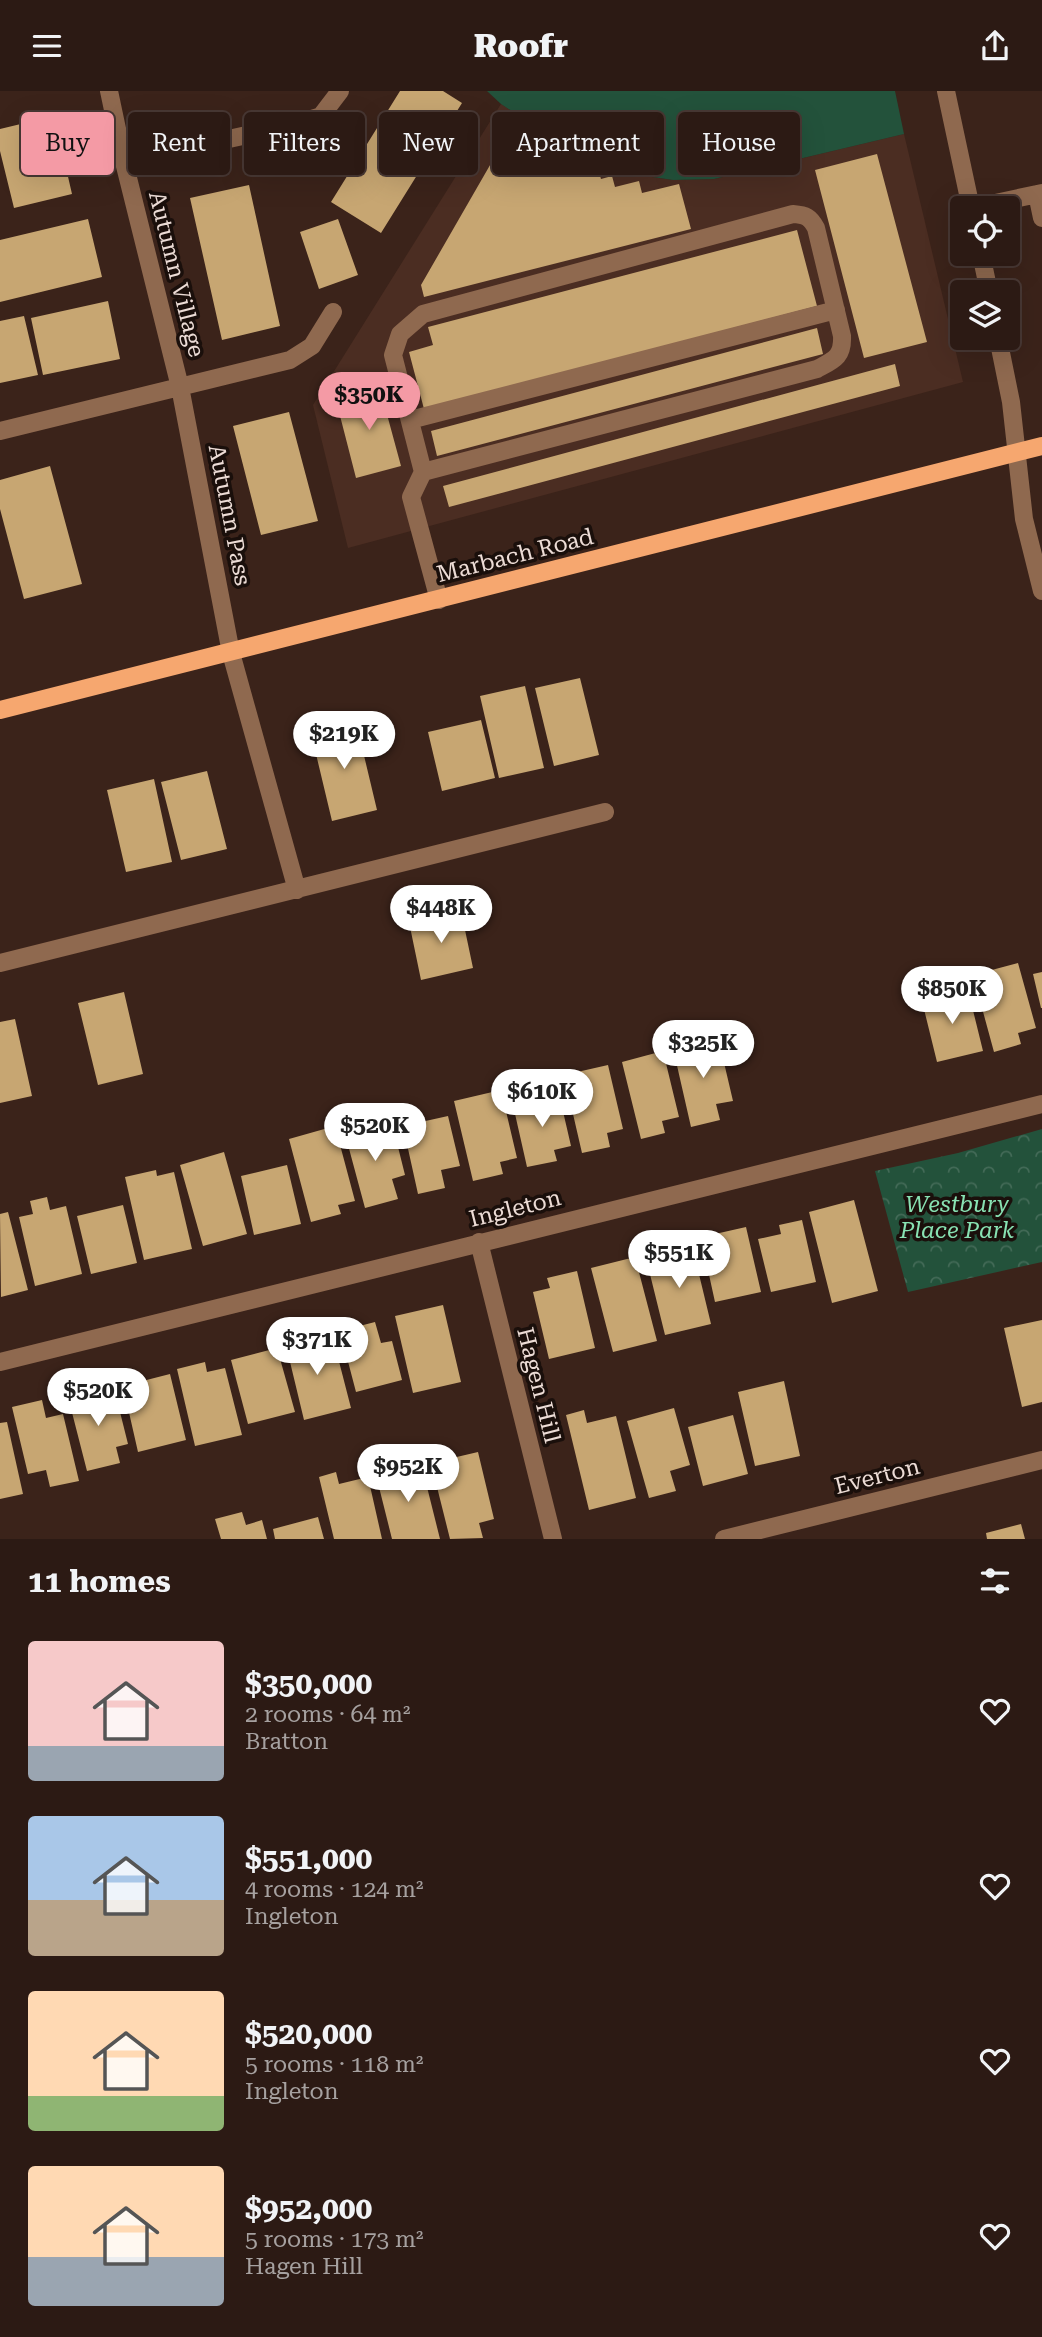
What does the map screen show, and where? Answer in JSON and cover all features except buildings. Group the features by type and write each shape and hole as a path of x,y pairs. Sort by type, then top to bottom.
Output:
{"main road":[{"name":"Marbach Road","path":"0,711 1042,446"}],"street":[{"name":"Autumn Village","path":"109,91 180,387"},
{"path":"124,162 310,119 321,115 340,91"},
{"path":"946,92 969,196"},
{"path":"1020,197 1039,193 1042,218"},
{"path":"423,472 817,369 834,360 842,349 842,336 816,228 811,219 804,215 793,215 423,314 400,334 393,355 423,472 411,497 439,600"},
{"path":"410,420 836,310"},
{"path":"0,431 290,360 312,346 333,312"},
{"path":"1000,350 1011,402 1024,519 1042,590"},
{"name":"Autumn Pass","path":"180,387 231,653 296,890"},
{"path":"0,963 605,812"},
{"name":"Ingleton","path":"0,1361 1042,1104"},
{"name":"Hagen Hill","path":"479,1242 553,1539"},
{"name":"Everton","path":"724,1539 1042,1460"}],"shaded area":[{"path":"501,104 513,112 496,112"},
{"path":"492,118 492,175 639,175 673,180 714,179 731,175 800,175 800,159 904,134 950,327 950,350 955,350 963,382 348,548 313,405 457,175 478,175 478,141"}],"green space":[{"path":"487,91 895,91 904,134 800,159 800,112 678,112 678,175 731,175 714,179 673,180 639,175 664,175 664,112 513,112"},
{"name":"Westbury Place Park","path":"1042,1129 1042,1262 908,1292 875,1171 958,1153"}]}
